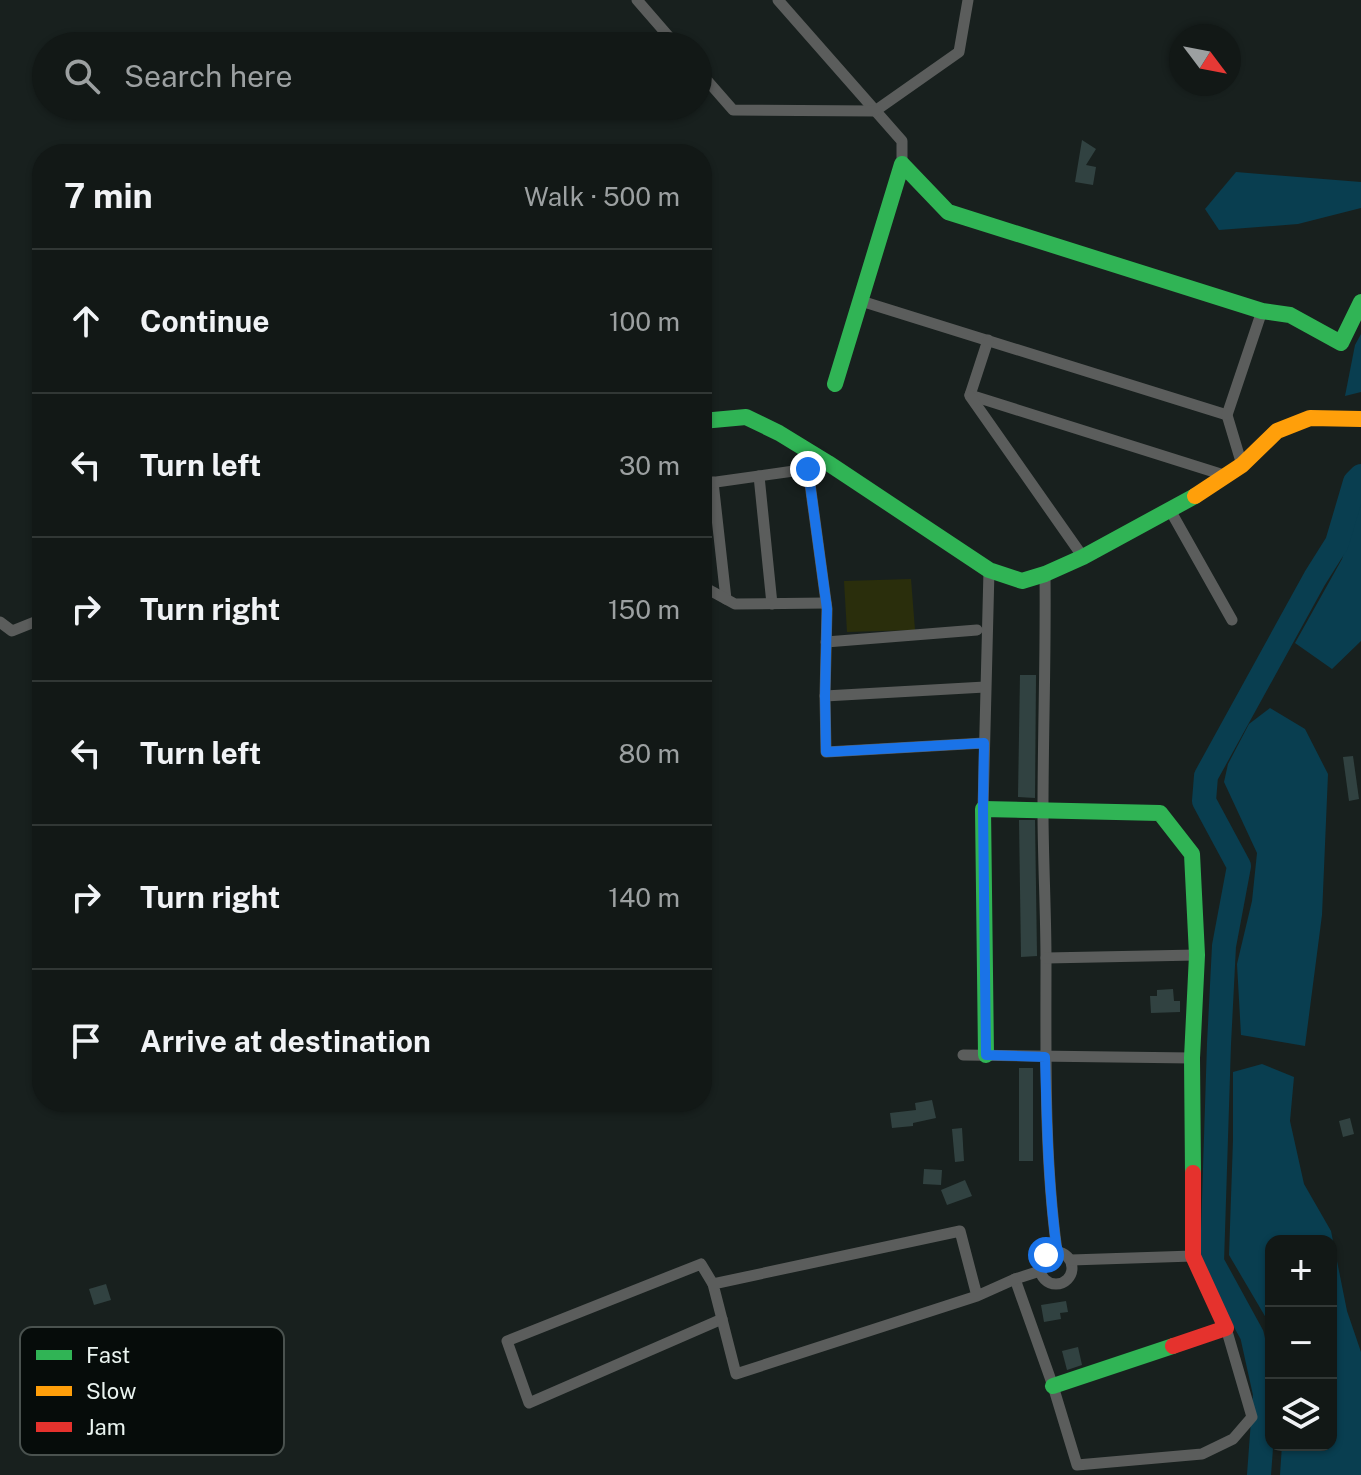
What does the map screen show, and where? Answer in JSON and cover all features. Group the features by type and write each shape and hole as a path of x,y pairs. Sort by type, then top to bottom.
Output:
{"street":[{"path":"637,0 665,32"},
{"path":"778,0 902,141 902,164 835,384"},
{"path":"712,86 733,110 875,111 959,52 968,0"},
{"path":"902,164 948,212 1262,311 1290,315 1341,343 1361,302"},
{"path":"861,301 1227,415"},
{"path":"1242,465 1227,415 1262,311"},
{"path":"970,395 988,340"},
{"path":"970,395 1227,476"},
{"path":"970,395 1083,557"},
{"path":"712,420 746,417 779,433 989,570 1022,581 1083,557 1206,490 1242,465 1277,431 1310,418 1361,419"},
{"path":"712,482 808,469 826,603 826,752 984,743"},
{"path":"759,476 772,604"},
{"path":"712,509 726,599"},
{"path":"1170,510 1232,620"},
{"path":"986,1055 983,809 989,570"},
{"path":"1045,574 1045,1057 1047,1158 1057,1251"},
{"path":"712,591 735,604 826,603"},
{"path":"0,622 12,631 32,623"},
{"path":"826,642 977,630"},
{"path":"825,696 985,687"},
{"path":"983,809 1160,813 1192,854 1197,955 1192,1058 1193,1256 1226,1328 1252,1417 1233,1439 1202,1454 1077,1465 1015,1279"},
{"path":"1046,958 1197,955"},
{"path":"963,1055 1192,1058"},
{"path":"713,1284 960,1231 977,1296"},
{"path":"1051,1252 1063,1253 1071,1260 1073,1271 1062,1284 1051,1284 1040,1271 1042,1259 1051,1252"},
{"path":"1071,1260 1193,1256"},
{"path":"722,1319 529,1403 507,1341 701,1264 713,1284 722,1319 736,1374 977,1296 1040,1271"},
{"path":"1053,1386 1226,1328"}],"green space":[{"path":"911,579 915,630 847,632 844,581"}],"water":[{"path":"1236,172 1361,182 1361,208 1298,224 1219,230 1205,209"},
{"path":"1361,334 1361,392 1345,396 1355,345"},
{"path":"1361,500 1361,641 1332,669 1295,643 1342,559"},
{"path":"1270,708 1305,729 1328,774 1322,915 1305,1046 1241,1035 1237,964 1252,901 1257,853 1224,782 1228,764 1249,724"},
{"path":"1262,1064 1294,1077 1290,1121 1304,1184 1332,1235 1265,1235 1265,1316 1229,1255 1233,1072"},
{"path":"1337,1261 1347,1311 1361,1352 1361,1475 1280,1475 1282,1451 1337,1451"}],"building":[{"path":"1082,140 1096,149 1086,165 1096,167 1093,185 1075,182"},
{"path":"1020,675 1036,675 1035,798 1018,797"},
{"path":"1353,756 1359,799 1349,801 1343,757"},
{"path":"1019,820 1035,820 1037,956 1021,957"},
{"path":"1173,989 1174,1001 1180,1001 1180,1012 1151,1013 1150,996 1157,996 1157,990"},
{"path":"1019,1068 1033,1068 1033,1161 1019,1161"},
{"path":"932,1100 936,1118 913,1123 913,1126 892,1128 890,1113 916,1110 915,1103"},
{"path":"1350,1118 1354,1134 1343,1137 1339,1121"},
{"path":"962,1128 964,1161 955,1162 952,1129"},
{"path":"924,1169 942,1170 941,1185 923,1184"},
{"path":"965,1180 972,1196 947,1205 941,1190"},
{"path":"106,1284 111,1300 94,1305 89,1289"},
{"path":"1066,1301 1068,1312 1060,1313 1061,1319 1044,1322 1041,1305"},
{"path":"1078,1347 1082,1365 1067,1370 1062,1351"}],"waterway":[{"path":"1259,1475 1265,1394 1252,1335 1212,1262 1224,946 1239,866 1204,801 1206,776 1337,543 1355,482 1361,476"}],"traffic: fast":[{"path":"835,384 902,164 948,212 1262,311 1290,315 1341,343 1361,302"},
{"path":"712,420 746,417 779,433 989,570 1022,581 1083,557 1195,496"},
{"path":"986,1055 983,809 1160,813 1192,854 1197,955 1192,1058 1193,1173"},
{"path":"1053,1386 1173,1346"}],"traffic: slow":[{"path":"1195,496 1242,465 1277,431 1310,418 1361,419"}],"traffic: jam":[{"path":"1173,1346 1226,1328 1193,1256 1193,1173"}],"route":[{"path":"808,469 827,609 826,752 984,743 986,1055 1045,1057 1047,1158 1057,1251 1046,1255"}]}
